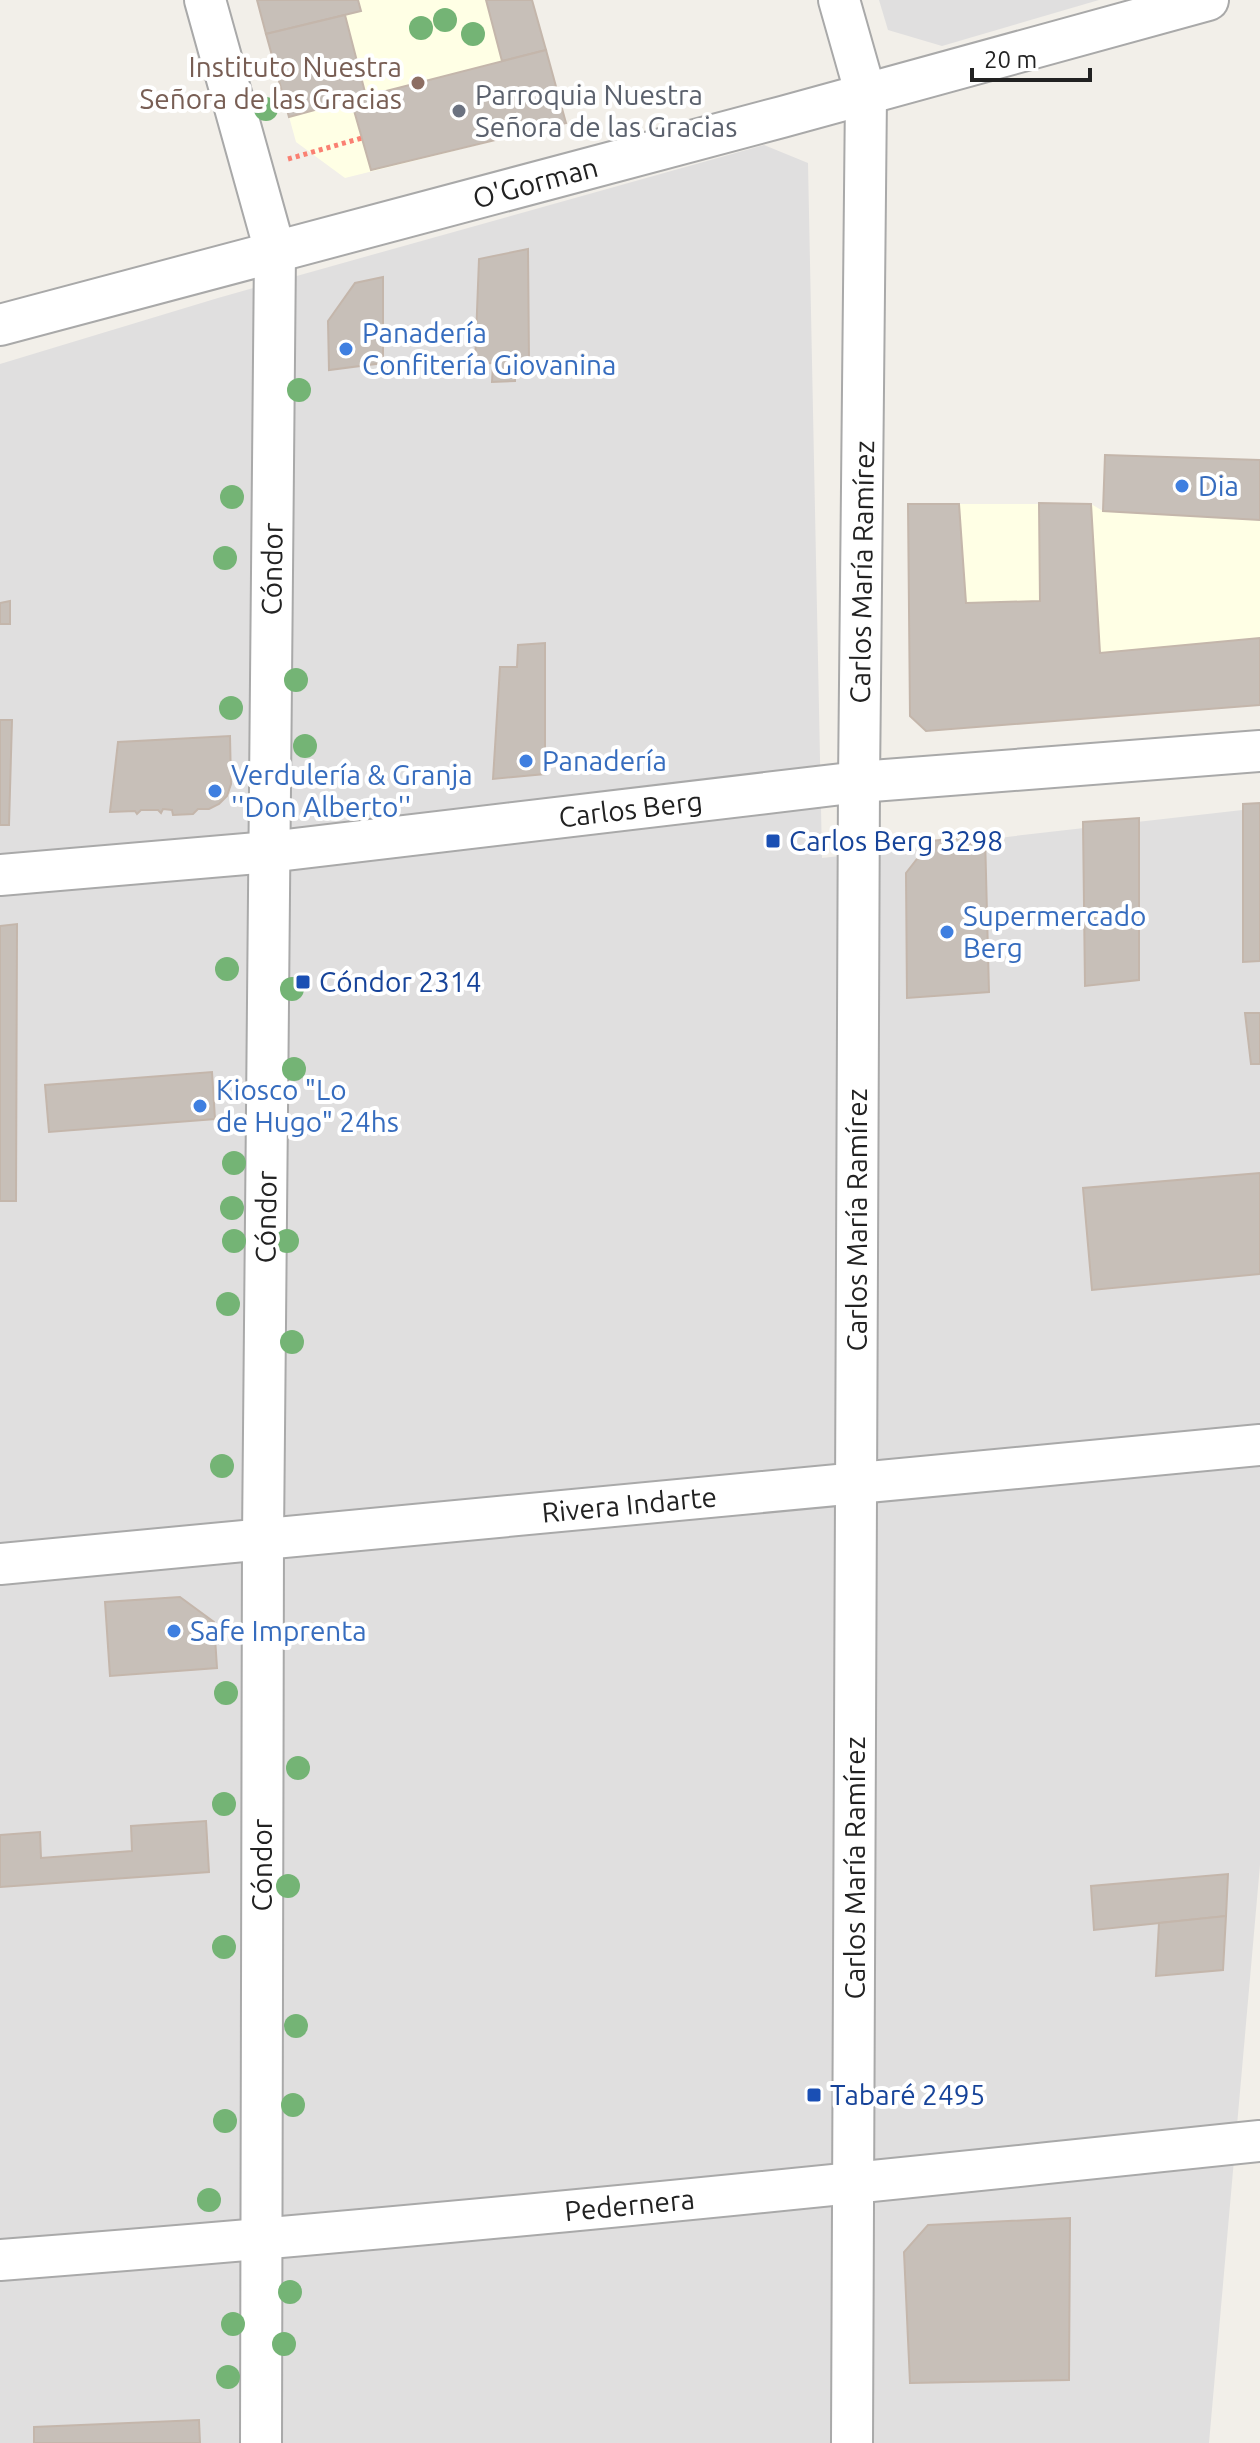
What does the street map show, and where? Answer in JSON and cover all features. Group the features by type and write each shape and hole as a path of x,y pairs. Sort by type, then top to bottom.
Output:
{"street":[{"name":"Cóndor","path":"205,0 275,251 263,1539 261,2443"},
{"name":"Carlos María Ramírez","path":"839,0 866,95 859,782 852,2443"},
{"name":"O'Gorman","path":"0,325 866,95 1208,0"},
{"name":"Carlos Berg","path":"0,875 269,852 859,782 1260,751"},
{"name":"Rivera Indarte","path":"0,1564 1260,1445"},
{"name":"Pedernera","path":"0,2260 261,2240 853,2184 1260,2141"}],"path":[{"path":"252,170 362,138"}],"shaded area":[{"name":"Instituto Nuestra Señora de las Gracias","path":"257,0 532,0 566,123 345,178 296,142"},
{"path":"879,0 1099,0 942,46 888,30"},
{"path":"764,145 808,163 822,858 1260,808 1260,1865 1209,2443 0,2443 0,364 218,298"},
{"path":"908,504 1091,504 1103,511 1260,520 1260,705 926,731 910,716"}],"building":[{"path":"257,0 358,0 361,11 266,34"},
{"path":"486,0 532,0 546,50 502,61"},
{"path":"345,15 366,96 289,117 266,34"},
{"name":"Parroquia Nuestra Señora de las Gracias","path":"546,50 566,123 371,170 351,100"},
{"path":"528,249 529,362 515,362 515,381 492,382 493,363 475,364 479,259"},
{"path":"383,277 383,363 329,370 328,321 355,283"},
{"name":"Dia","path":"1105,455 1260,460 1260,520 1103,511"},
{"path":"1039,503 1091,504 1100,653 1260,638 1260,705 926,731 910,716 908,504 959,504 966,603 1040,601"},
{"path":"10,601 10,624 0,624 0,603"},
{"path":"545,643 545,774 493,779 500,667 517,667 518,645"},
{"path":"0,720 12,720 9,825 0,825"},
{"path":"230,736 231,784 227,796 219,804 209,809 198,809 193,814 173,815 172,810 163,809 161,813 158,810 141,810 137,814 135,811 110,812 118,742"},
{"path":"1260,803 1260,961 1243,962 1243,804"},
{"path":"1139,818 1139,980 1085,986 1083,822"},
{"name":"Supermercado Berg","path":"985,835 989,992 907,998 906,873 931,841"},
{"path":"17,924 16,1201 0,1201 0,926"},
{"path":"1245,1013 1260,1013 1260,1064 1251,1064"},
{"path":"212,1072 215,1119 49,1132 45,1085"},
{"path":"1260,1173 1260,1274 1092,1290 1083,1188"},
{"path":"180,1597 214,1622 217,1668 110,1676 105,1602"},
{"path":"206,1821 209,1872 0,1887 0,1835 40,1832 41,1858 132,1851 131,1826"},
{"path":"1228,1874 1226,1916 1094,1930 1091,1886"},
{"path":"1226,1916 1223,1970 1156,1976 1159,1923"},
{"path":"1070,2218 1069,2380 910,2383 904,2252 928,2225"},
{"path":"199,2420 200,2443 34,2443 34,2427"}],"place":[{"name":"Instituto Nuestra Señora de las Gracias","path":"418,83"},
{"name":"Parroquia Nuestra Señora de las Gracias","path":"459,111"},
{"name":"Panadería Confitería Giovanina","path":"346,349"},
{"name":"Dia","path":"1182,486"},
{"name":"Panadería","path":"526,761"},
{"name":"Verdulería & Granja ''Don Alberto''","path":"215,791"},
{"name":"Carlos Berg 3298","path":"773,841"},
{"name":"Supermercado Berg","path":"947,932"},
{"name":"Cóndor 2314","path":"303,982"},
{"name":"Kiosco \"Lo de Hugo\" 24hs","path":"200,1106"},
{"name":"Safe Imprenta","path":"174,1631"},
{"name":"Tabaré 2495","path":"814,2095"}]}
